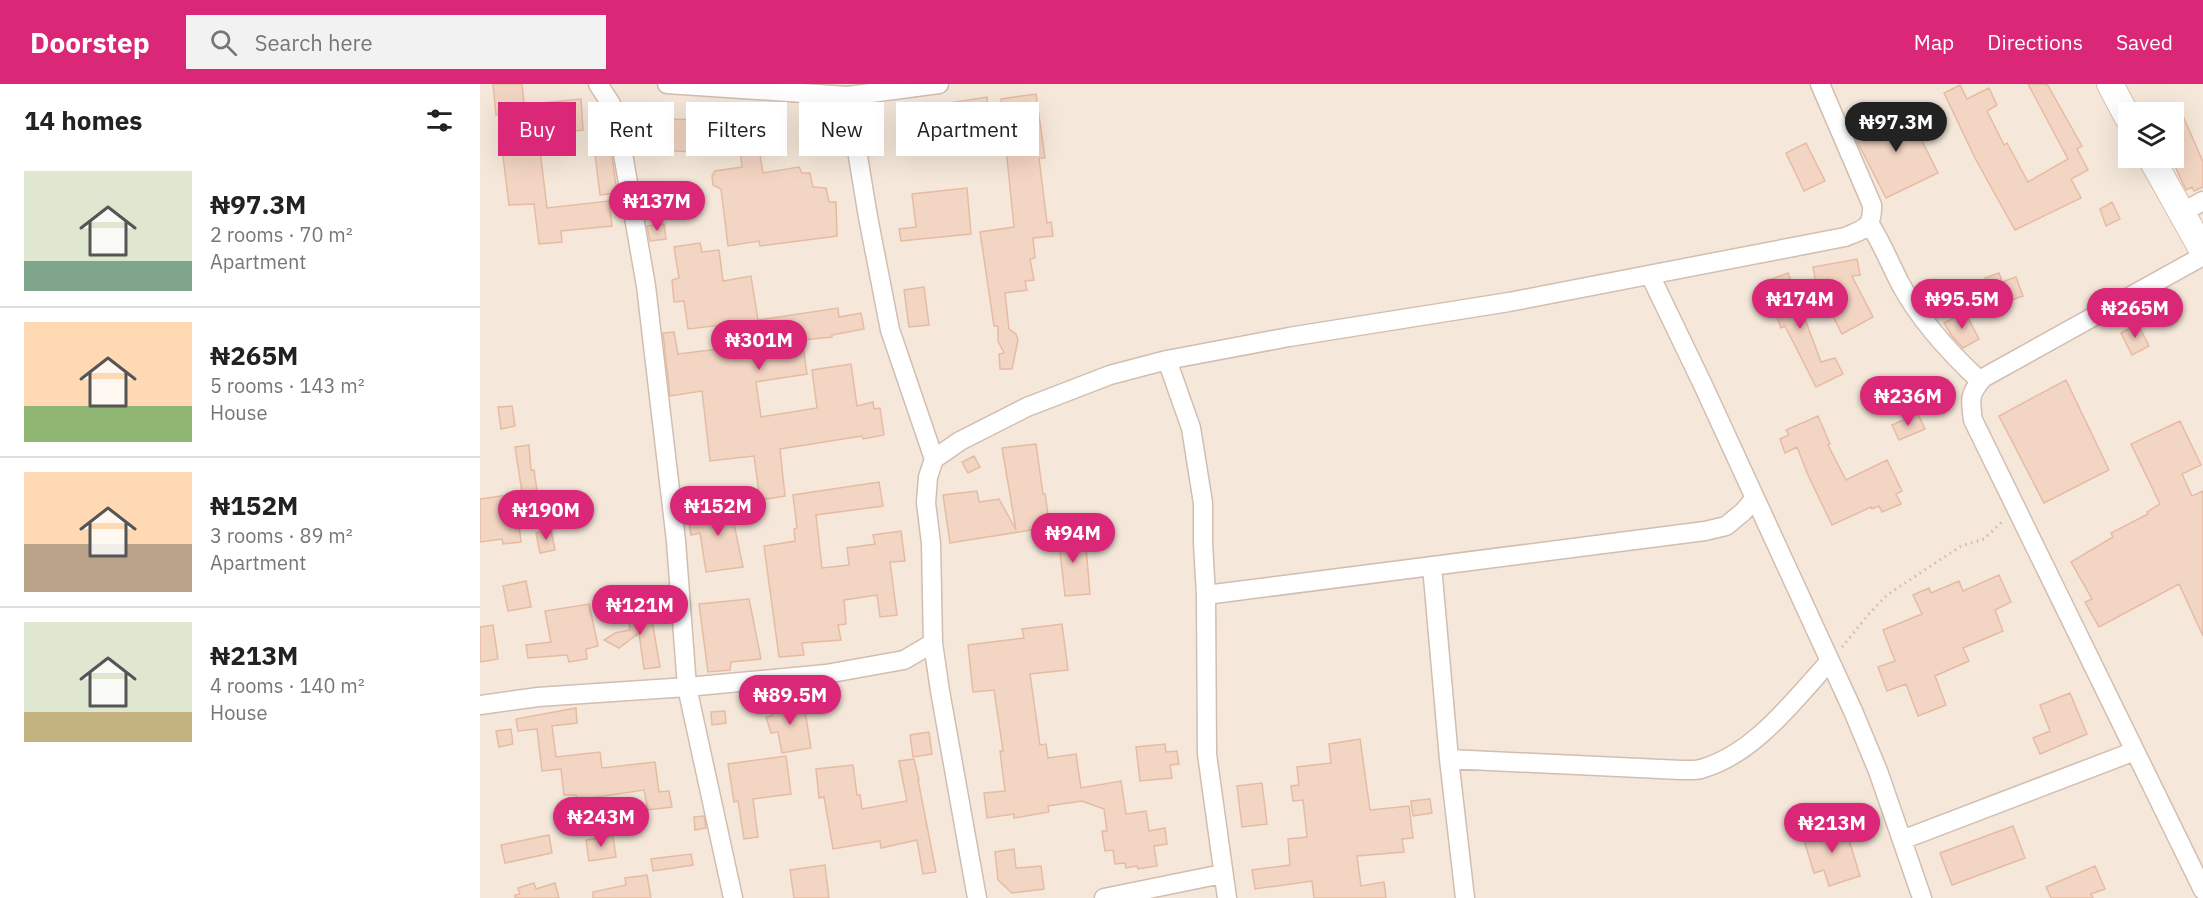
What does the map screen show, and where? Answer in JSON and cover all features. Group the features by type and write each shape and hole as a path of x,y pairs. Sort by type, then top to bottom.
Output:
{"main road":[{"path":"2110,84 2120,102"},
{"path":"2159,168 2192,207 2203,251"}],"street":[{"path":"598,84 611,104 623,154 646,286 676,541 687,687 733,898"},
{"path":"667,84 848,96 939,84"},
{"path":"977,898 933,644 931,543 926,503 928,477 934,459 960,441 1027,407 1110,375 1167,360 1289,337 1509,302 1845,237 1866,228 1872,218 1872,205 1820,84"},
{"path":"848,96 890,330 934,459"},
{"path":"1869,223 1881,242 1902,286 1929,327 1980,381"},
{"path":"2203,256 1980,381 1973,389 1970,402 1973,420 2203,890"},
{"path":"1650,275 1830,661 1878,771 1922,898"},
{"path":"1167,360 1191,428 1203,503 1207,754 1227,898"},
{"path":"1206,595 1726,526 1755,498"},
{"path":"1432,566 1449,759 1465,898"},
{"path":"480,705 537,697 687,687 826,674 904,660 933,644"},
{"path":"1449,759 1669,770 1702,769 1736,754 1770,725 1830,661"},
{"path":"1902,840 2135,751"},
{"path":"1104,898 1222,874"}],"path":[{"path":"1830,661 1887,595 1961,546 1984,539 2002,523 2014,503"}],"shaded area":[{"path":"480,84 2203,84 2203,898 480,898"}],"building":[{"path":"493,84 522,84 524,102 498,102 498,115 496,115"},
{"path":"2028,84 2047,84 2082,146 2077,149 2088,170 2071,179 2081,198 2015,230 1976,160 1944,93 1960,85 1967,99 1989,88 1997,105 1987,111 2004,145 2007,143 2028,182 2068,159"},
{"path":"1036,94 1037,102 1001,102 1001,99"},
{"path":"987,97 987,102 955,102"},
{"path":"581,99 583,130 576,131 576,102 551,102"},
{"path":"1906,109 1938,173 1886,198 1853,133"},
{"path":"1039,115 1045,158 1039,158 1047,223 1051,222 1053,236 1033,238 1035,258 1030,259 1034,280 1025,281 1027,290 1005,293 1009,329 1016,334 1018,340 1012,369 1000,369 999,354 1004,353 998,341 998,326 994,326 980,232 1014,227 1007,156 1039,156"},
{"path":"2184,118 2203,162 2203,187 2194,191 2192,187 2186,190 2176,168 2184,168"},
{"path":"674,119 686,120 686,152 674,151"},
{"path":"1806,143 1825,181 1804,191 1786,153"},
{"path":"503,156 541,156 547,208 609,201 612,226 561,231 562,242 539,244 534,204 509,205"},
{"path":"595,156 612,156 617,193 600,195"},
{"path":"741,156 760,156 763,173 799,167 802,173 810,173 813,187 826,188 829,202 836,202 837,236 760,246 759,241 728,246 721,189 713,185 712,176 715,171 742,167"},
{"path":"967,188 971,234 901,241 899,229 916,227 912,194"},
{"path":"2112,202 2120,219 2106,226 2100,209"},
{"path":"664,224 666,239 650,241 647,226"},
{"path":"700,243 702,252 719,250 723,281 751,276 758,320 838,308 839,317 861,313 864,329 832,335 832,337 802,340 807,374 756,382 761,417 817,408 812,370 851,364 857,406 873,402 874,409 880,408 884,435 863,439 862,436 780,449 785,496 760,500 754,456 710,461 702,391 670,396 663,333 674,332 678,354 727,348 723,325 688,329 684,301 674,302 672,280 679,278 674,247"},
{"path":"1857,259 1860,275 1852,276 1873,317 1842,334 1816,284 1813,267"},
{"path":"1788,273 1821,362 1835,358 1843,374 1816,387 1785,326 1781,328 1764,282"},
{"path":"1999,273 2002,282 2016,277 2023,296 1994,306 1985,278"},
{"path":"924,287 929,325 909,327 904,290"},
{"path":"1965,312 1979,339 1963,348 1944,323"},
{"path":"2138,324 2149,346 2132,355 2121,333"},
{"path":"2066,380 2109,470 2044,503 1999,416"},
{"path":"512,406 515,426 501,429 498,407"},
{"path":"1918,414 1925,429 1899,440 1892,425"},
{"path":"1818,416 1830,444 1828,445 1846,480 1887,460 1902,491 1896,494 1901,504 1882,512 1879,506 1872,509 1871,507 1832,525 1797,447 1785,453 1780,439 1789,435 1786,430"},
{"path":"2180,421 2201,465 2182,474 2192,496 2203,491 2203,636 2179,584 2099,627 2085,602 2092,599 2071,562 2113,537 2111,533 2148,514 2147,512 2160,504 2131,444"},
{"path":"1036,444 1050,527 950,543 943,495 977,491 979,502 999,499 1016,530 1002,448"},
{"path":"529,445 531,470 534,470 537,490 522,492 515,447"},
{"path":"974,456 980,467 968,473 962,462"},
{"path":"879,482 883,506 816,515 822,568 849,565 847,548 875,544 873,535 901,531 905,561 890,562 897,615 880,617 877,595 844,600 846,624 838,625 841,640 802,643 804,655 779,657 764,546 795,541 794,529 797,528 793,495"},
{"path":"515,494 521,542 503,544 502,539 480,542 480,499"},
{"path":"707,505 708,513 746,509 747,522 734,524 743,567 706,572 700,533 691,535 687,509"},
{"path":"1073,528 1076,549 1086,547 1090,594 1065,596 1059,543 1056,543 1054,531"},
{"path":"551,530 555,550 540,553 536,533"},
{"path":"1999,575 2011,602 1995,610 2003,631 1963,648 1969,661 1935,676 1946,705 1918,716 1906,684 1887,691 1878,667 1895,661 1883,630 1922,614 1913,595 1929,588 1931,593 1959,581 1963,591"},
{"path":"526,581 531,607 508,611 503,586"},
{"path":"749,599 761,659 731,662 730,670 708,672 699,604"},
{"path":"589,604 598,646 586,649 587,659 569,662 567,655 528,658 526,645 551,642 545,611"},
{"path":"650,608 660,667 644,669 639,633 619,648 604,640 615,633 630,630 627,610"},
{"path":"1062,624 1068,670 1030,674 1040,745 1046,744 1048,758 1076,754 1081,788 1121,781 1126,814 1146,811 1149,831 1165,828 1167,844 1154,846 1157,866 1138,869 1137,866 1126,868 1125,863 1115,864 1113,850 1105,851 1102,831 1107,831 1104,809 1082,801 1048,806 1049,812 1014,818 1014,814 987,818 984,793 1005,791 1000,751 1003,751 994,690 973,692 968,645 1024,638 1022,629"},
{"path":"493,625 498,659 480,662 480,627"},
{"path":"2070,693 2087,734 2040,754 2033,738 2050,731 2040,705"},
{"path":"803,699 811,748 782,753 778,732 771,733 766,717 772,716 770,706"},
{"path":"576,708 577,723 552,726 556,757 600,752 602,768 655,762 659,792 669,791 672,807 648,810 644,790 577,800 576,795 564,795 561,769 542,771 537,729 518,731 516,719"},
{"path":"725,711 726,723 712,725 711,712"},
{"path":"511,729 513,744 499,747 496,731"},
{"path":"929,732 932,754 913,757 910,735"},
{"path":"1360,739 1370,810 1409,806 1413,838 1402,839 1404,852 1357,856 1361,886 1384,882 1386,898 1314,898 1312,881 1255,889 1252,870 1290,865 1288,839 1307,837 1303,800 1293,801 1291,786 1299,785 1297,767 1331,763 1329,744"},
{"path":"1165,744 1166,752 1177,751 1179,764 1170,765 1172,778 1140,781 1136,747"},
{"path":"786,756 791,794 753,799 758,837 744,839 738,801 734,802 728,764"},
{"path":"914,759 936,872 923,874 917,840 881,848 880,841 833,849 824,797 819,798 816,769 853,765 857,795 860,795 862,809 907,801 899,761"},
{"path":"1262,783 1267,824 1242,827 1237,786"},
{"path":"1430,799 1432,813 1413,816 1411,801"},
{"path":"704,816 706,828 695,830 694,817"},
{"path":"1833,821 1837,832 1846,830 1860,876 1829,886 1824,870 1814,873 1804,840 1814,837 1811,828"},
{"path":"2013,826 2025,858 1952,885 1940,853"},
{"path":"549,835 552,853 505,863 501,845"},
{"path":"613,836 616,857 589,861 586,840"},
{"path":"1014,849 1016,868 1041,866 1044,889 1012,893 998,880 995,852"},
{"path":"691,854 693,865 653,871 651,859"},
{"path":"825,865 829,898 794,898 790,870"},
{"path":"2095,866 2105,889 2091,894 2093,898 2051,898 2046,887"},
{"path":"647,875 651,898 593,898 593,892 626,885 625,878"},
{"path":"534,883 536,889 555,883 559,898 515,898 515,895 520,894 518,888"}]}
